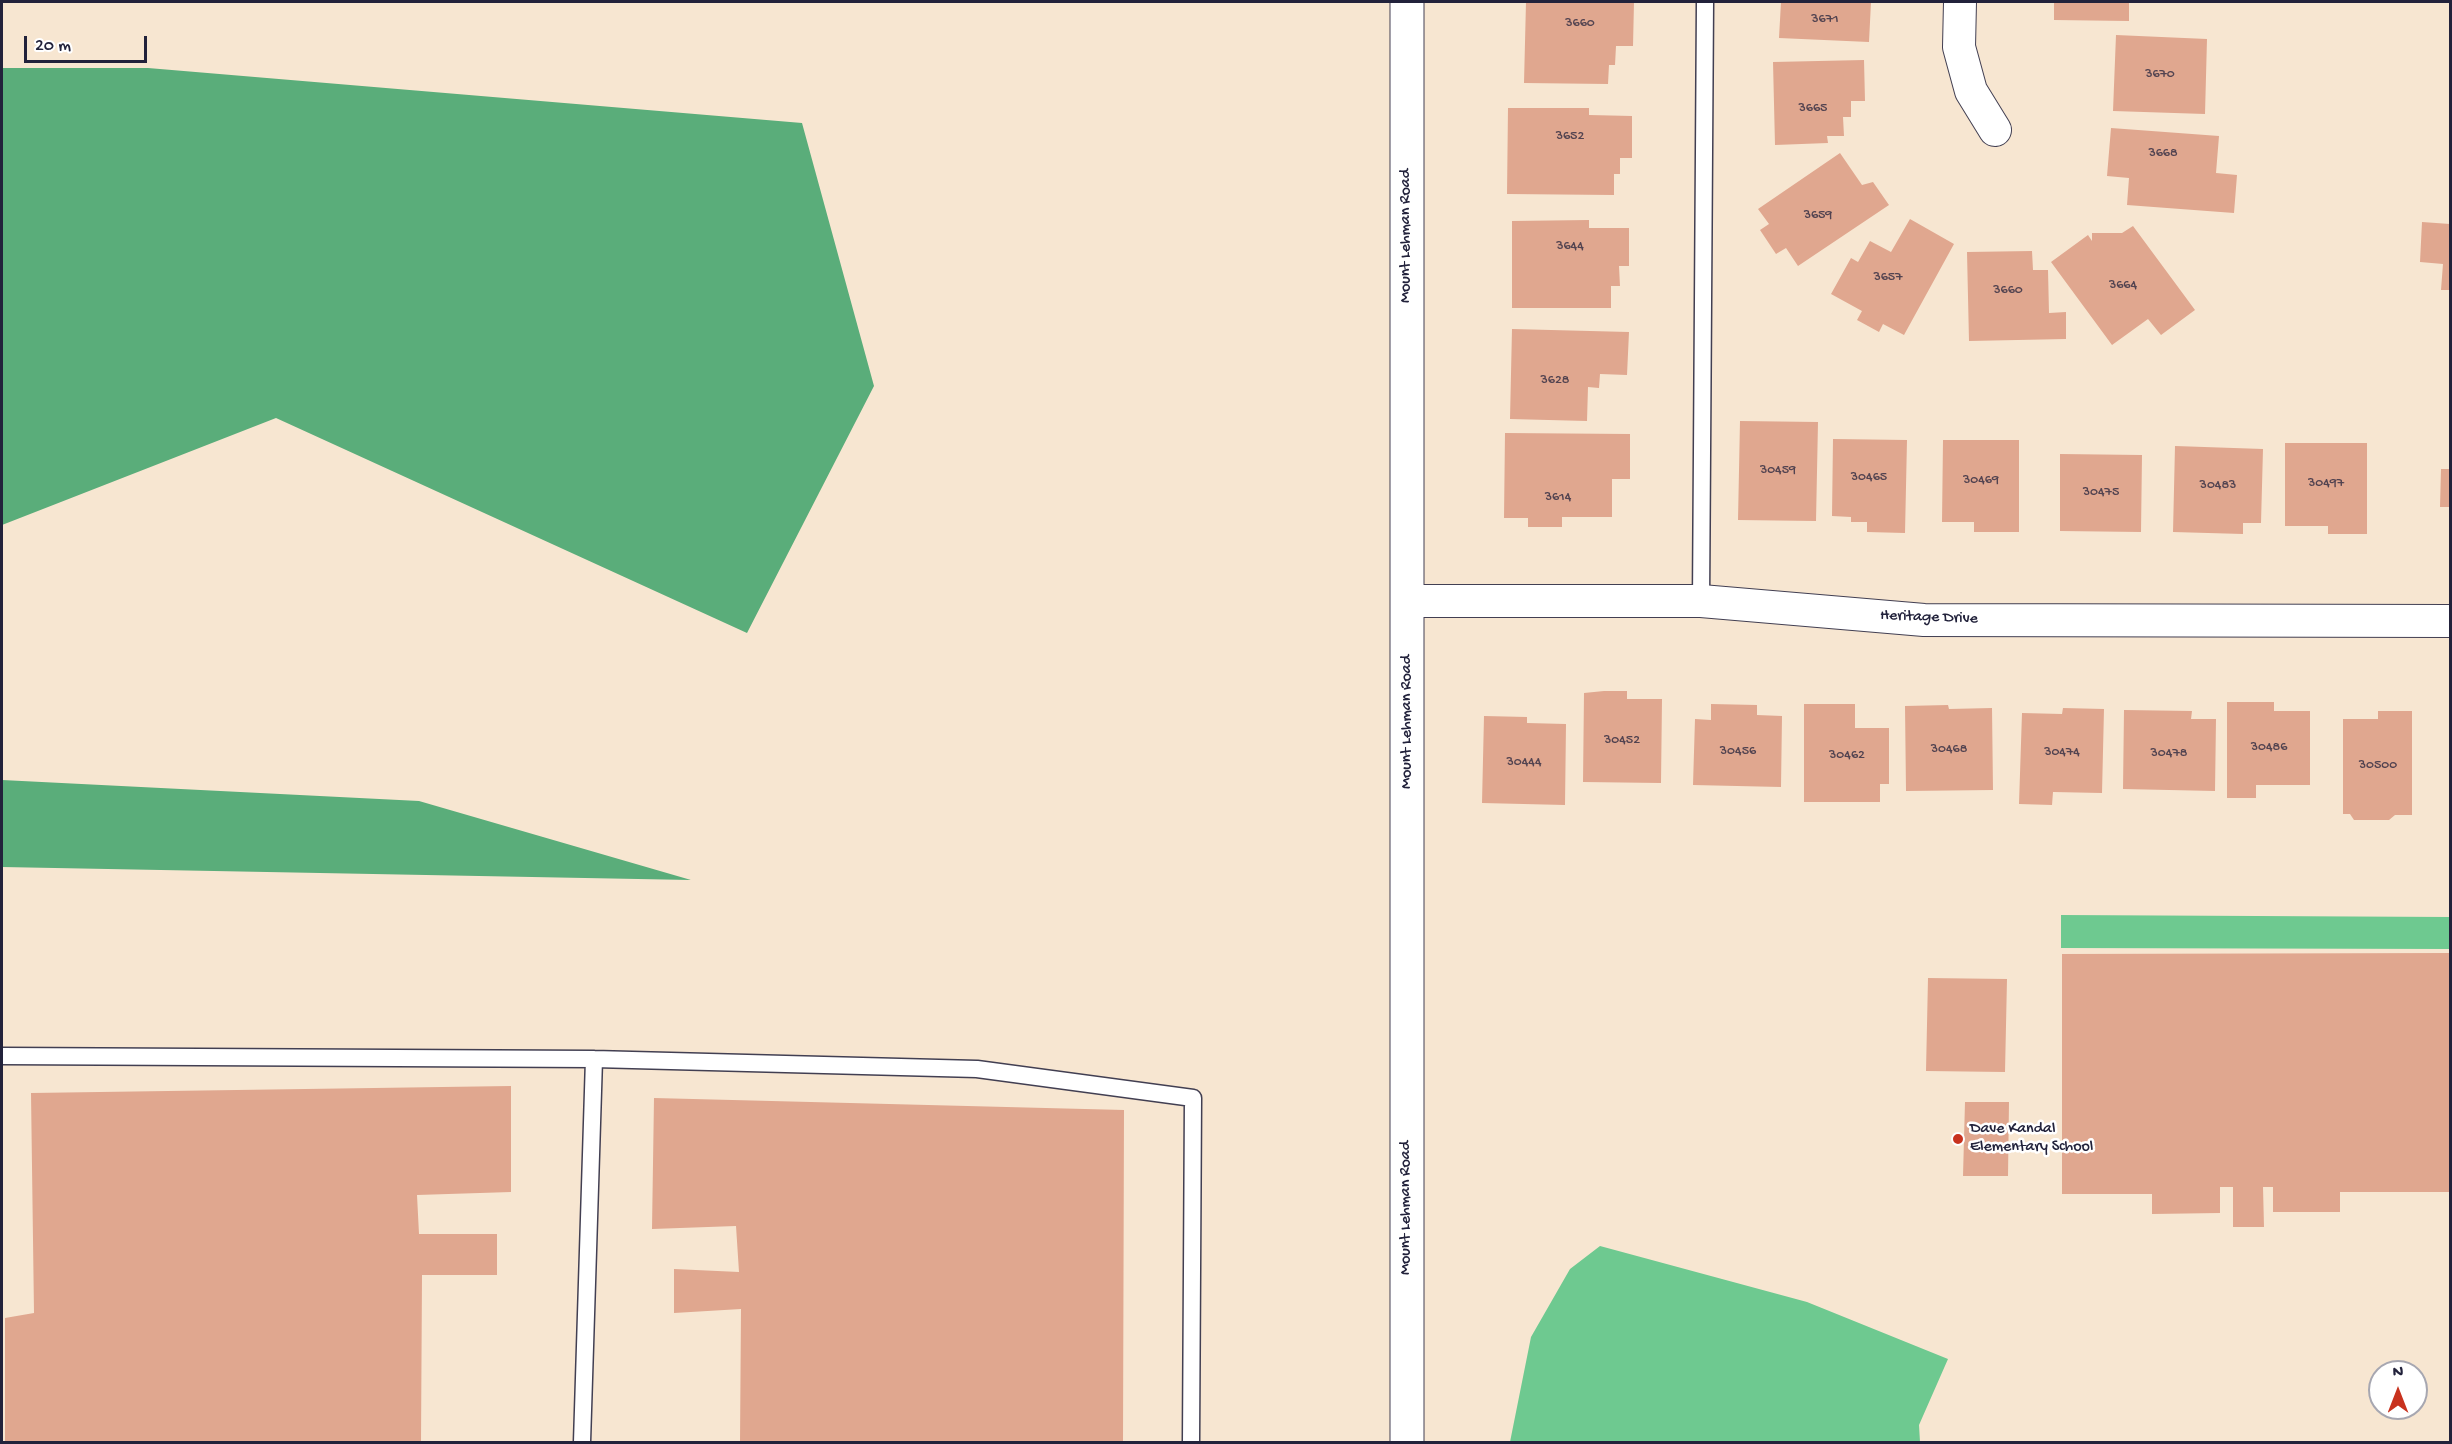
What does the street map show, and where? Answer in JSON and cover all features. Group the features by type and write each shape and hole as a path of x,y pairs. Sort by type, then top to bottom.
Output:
{"main road":[{"name":"Mount Lehman Road","path":"1407,2 1407,1443"}],"street":[{"path":"1960,2 1959,47 1971,91 1995,130"},
{"name":"Heritage Drive","path":"1408,601 1701,601 1924,620 2451,621"}],"lane":[{"path":"1701,601 1705,2"},
{"path":"2,1056 594,1059 977,1069 1193,1098 1191,1443"},
{"path":"582,1443 594,1059"}],"green space":[{"path":"2,68 148,68 802,123 874,386 747,633 276,418 2,525"},
{"path":"2,780 419,801 691,880 2,867"},
{"path":"2061,915 2450,917 2450,949 2061,948"},
{"path":"1600,1246 1807,1302 1948,1359 1919,1425 1920,1442 1510,1442 1531,1337 1570,1269"}],"building":[{"path":"1526,2 1634,2 1633,46 1616,46 1615,65 1609,65 1608,84 1524,83"},
{"path":"1781,2 1871,2 1869,42 1779,38"},
{"path":"2054,2 2129,2 2129,21 2054,20"},
{"path":"2116,35 2207,39 2205,114 2113,111"},
{"path":"1864,60 1865,101 1851,101 1851,117 1843,117 1844,136 1827,136 1828,143 1775,145 1773,62"},
{"path":"1508,108 1589,108 1589,115 1632,116 1632,158 1620,158 1620,174 1614,174 1614,195 1507,194"},
{"path":"2111,128 2219,136 2216,173 2237,175 2234,213 2127,205 2129,178 2107,176"},
{"path":"1840,153 1862,185 1873,182 1889,205 1798,266 1786,248 1776,254 1760,230 1769,224 1758,209"},
{"path":"1910,219 1954,244 1904,335 1883,324 1879,332 1857,320 1862,311 1831,294 1851,258 1858,262 1870,241 1891,252"},
{"path":"1589,220 1589,228 1629,228 1629,266 1619,266 1620,286 1611,286 1611,308 1512,308 1512,221"},
{"path":"2422,222 2450,224 2450,290 2441,290 2443,264 2420,262"},
{"path":"2133,226 2195,310 2161,335 2148,319 2112,345 2051,262 2088,235 2092,241 2092,233 2122,233"},
{"path":"2032,251 2033,270 2048,270 2049,313 2066,312 2066,339 1969,341 1967,252"},
{"path":"1512,329 1629,332 1627,375 1600,374 1599,388 1588,387 1587,421 1510,419"},
{"path":"1740,421 1818,422 1816,521 1738,520"},
{"path":"1505,433 1630,434 1630,479 1612,479 1612,517 1562,517 1562,527 1528,527 1528,518 1504,518"},
{"path":"1833,439 1907,440 1905,533 1867,532 1867,522 1851,522 1851,517 1832,516"},
{"path":"1943,440 2019,440 2019,532 1974,532 1974,522 1942,522"},
{"path":"2285,443 2367,443 2367,534 2328,534 2328,526 2285,526"},
{"path":"2175,446 2263,449 2261,523 2243,523 2243,534 2173,532"},
{"path":"2060,454 2142,455 2141,532 2060,531"},
{"path":"2441,469 2450,469 2450,507 2440,507"},
{"path":"1627,691 1627,699 1662,699 1661,783 1583,782 1584,693"},
{"path":"2227,702 2274,702 2274,711 2310,711 2310,785 2256,785 2256,798 2227,798"},
{"path":"1711,704 1757,705 1757,715 1782,716 1781,787 1693,785 1695,719 1711,720"},
{"path":"1804,704 1855,704 1855,728 1889,728 1889,784 1880,784 1880,802 1804,802"},
{"path":"1948,705 1949,709 1992,708 1993,790 1906,791 1905,706"},
{"path":"2063,708 2104,709 2102,793 2053,792 2052,805 2019,804 2022,713 2062,714"},
{"path":"2124,710 2192,711 2191,719 2216,719 2215,791 2123,789"},
{"path":"2378,711 2412,711 2412,815 2395,815 2389,820 2354,820 2350,814 2343,814 2343,719 2378,719"},
{"path":"1484,716 1527,717 1527,723 1566,724 1565,805 1482,803"},
{"path":"2450,953 2450,1192 2340,1192 2340,1212 2273,1212 2273,1187 2263,1187 2264,1227 2233,1227 2233,1187 2220,1187 2220,1213 2152,1214 2152,1194 2062,1194 2062,954"},
{"path":"1928,978 2007,979 2005,1072 1926,1071"},
{"path":"511,1086 511,1192 417,1195 419,1234 497,1234 497,1275 422,1275 421,1442 5,1442 5,1318 34,1313 31,1093"},
{"path":"654,1098 1124,1110 1123,1442 740,1442 741,1309 674,1313 674,1269 739,1272 736,1226 652,1229"},
{"path":"1965,1102 2009,1102 2008,1176 1963,1176"}],"place":[{"name":"Dave Kandal Elementary School","path":"1958,1139"}]}
